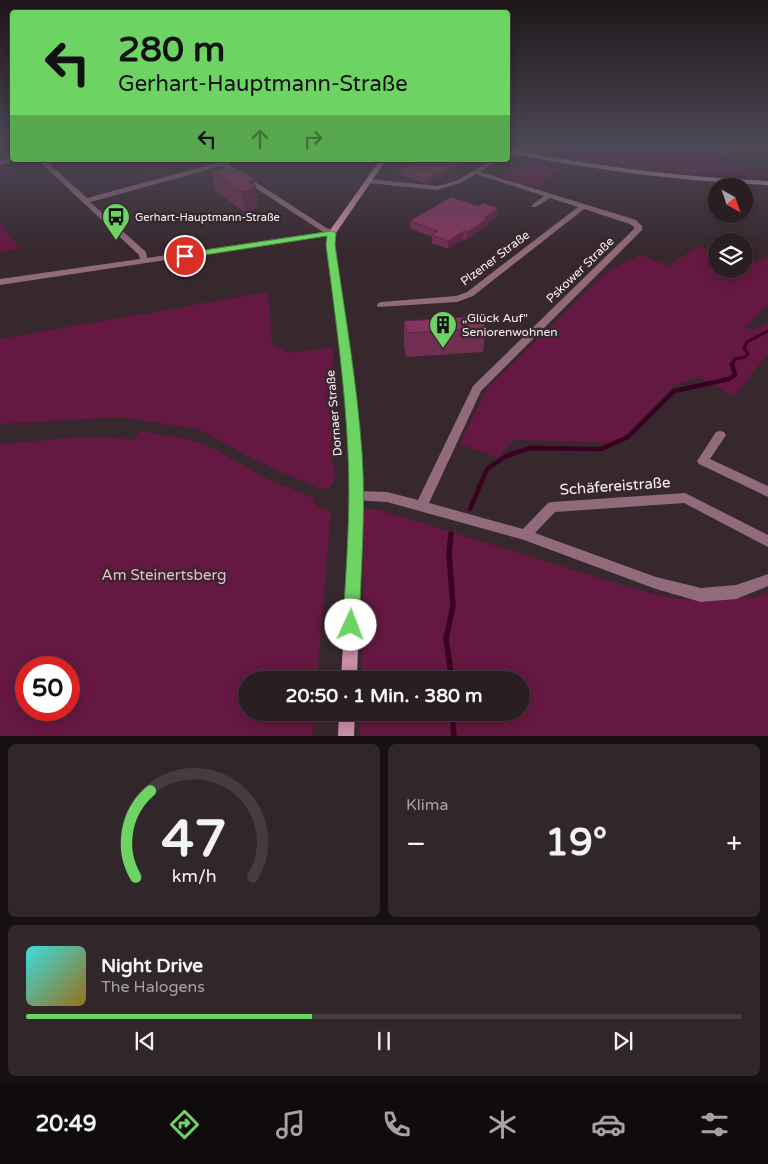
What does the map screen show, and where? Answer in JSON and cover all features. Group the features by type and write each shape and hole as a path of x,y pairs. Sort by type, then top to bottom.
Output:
{"main road":[{"path":"332,233 369,181"},
{"path":"730,181 768,183"},
{"name":"Dornaer Straße","path":"332,233 331,245 344,343 355,452 356,496 349,671"},
{"path":"346,736 347,721"}],"street":[{"path":"64,181 143,254 144,262"},
{"path":"85,201 156,181"},
{"path":"250,181 332,233"},
{"path":"372,181 437,188 459,181"},
{"name":"Pskower Straße","path":"421,507 477,389 638,230 638,226 633,222 504,181"},
{"path":"534,206 550,196"},
{"name":"Plzener Straße","path":"381,305 457,299 470,294 583,206"},
{"path":"0,282 332,233"},
{"path":"720,435 703,461 768,492"},
{"path":"356,496 387,497 525,535 656,583 701,595 736,592 768,580"},
{"name":"Schäfereistraße","path":"525,535 552,507 685,498 768,541"}],"green space":[{"path":"515,181 543,181 534,187"},
{"path":"0,223 20,249 0,252"},
{"path":"699,246 708,250 708,278 753,278 753,262 768,256 768,304 746,327 752,330 768,323 768,354 734,396 699,377 673,386 617,443 513,440 498,458 460,444 487,388 608,271 641,255 667,266"},
{"path":"268,292 272,344 289,353 333,347 331,450 335,479 330,488 321,489 257,461 198,429 120,417 0,424 0,339"},
{"name":"Am Steinertsberg","path":"140,431 191,440 214,449 270,480 314,498 316,506 331,512 318,671 238,671 238,721 313,721 312,736 0,736 0,444 83,437 133,440"},
{"path":"364,509 376,509 639,590 677,599 756,597 768,592 768,736 360,736 361,721 530,721 530,671 362,671"}],"building":[{"path":"227,181 248,181 256,187 242,192"},
{"path":"451,197 478,206 483,203 498,208 484,218 487,219 448,241 432,235 438,231 410,221"},
{"path":"481,316 486,328 407,333 404,321"}],"waterway":[{"path":"732,365 735,359 745,357 748,354 744,348 747,342 768,331"},
{"path":"470,509 487,469 506,456 530,448 601,449 628,437 674,391 729,379 735,375 732,365"},
{"path":"451,534 449,554 453,606 446,639 451,671"},
{"path":"453,721 454,736"}],"place":[{"name":"Gerhart-Hauptmann-Straße","path":"116,241"},
{"name":"„Glück Auf\" Seniorenwohnen","path":"443,349"}],"route":[{"path":"185,256 332,233 331,245 344,343 355,452 356,496 351,625"}]}
